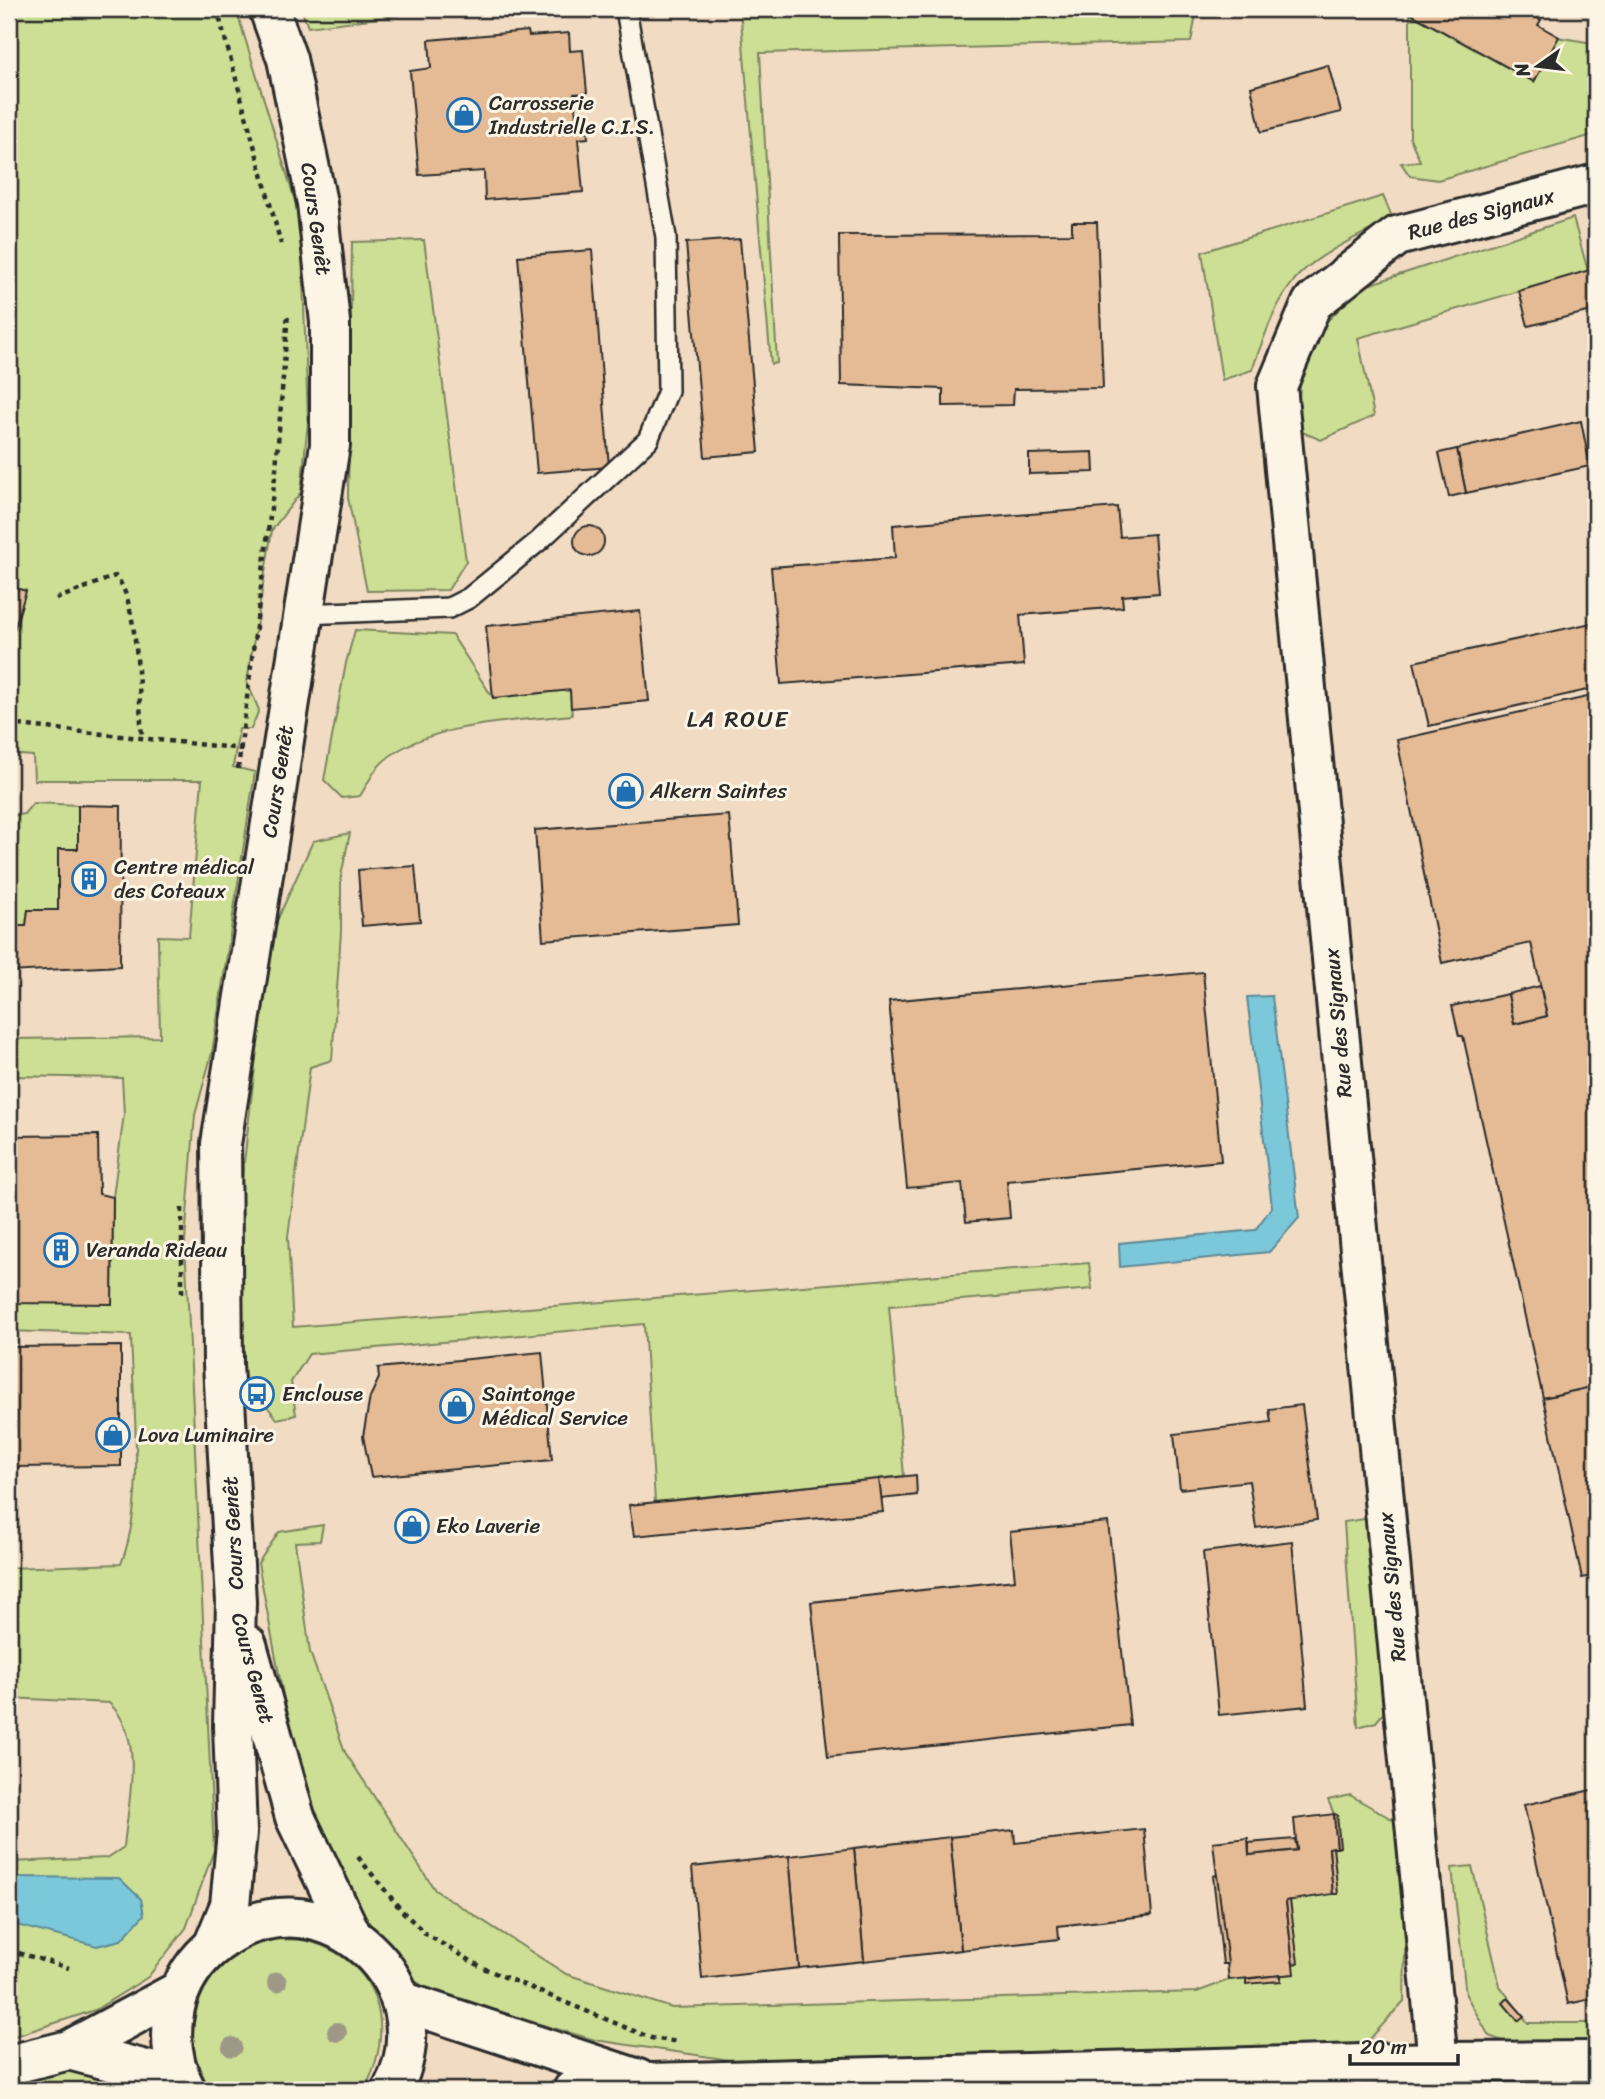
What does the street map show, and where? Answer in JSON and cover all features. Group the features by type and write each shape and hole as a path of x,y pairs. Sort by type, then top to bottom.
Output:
{"main road":[{"name":"Cours Genêt","path":"236,1602 223,1364 221,1144 330,445 330,322 317,203 287,59 269,9"},
{"name":"Rue des Signaux","path":"1438,2062 1277,386 1312,303 1397,236 1596,184"},
{"name":"Cours Genet","path":"236,1602 295,1817 352,1936"},
{"name":"Cours Genet","path":"214,1944 230,1905 237,1832 233,1726 236,1602"},
{"path":"183,2085 172,2040 172,2020 180,1991 194,1965 214,1944 239,1928 267,1919 296,1917 325,1923 352,1936 373,1953 390,1975 401,2001 406,2030 404,2060 392,2090"},
{"path":"9,2065 69,2050 180,1991"},
{"path":"401,2001 650,2083"},
{"path":"69,2050 183,2085"},
{"path":"573,2090 650,2083 1438,2062 1596,2061"}],"lane":[{"path":"304,614 449,608 469,598 540,540 648,440 668,391 666,237 626,9"}],"path":[{"path":"56,599 115,576 125,584 133,629 142,738"},
{"path":"9,724 282,753"},
{"path":"351,1845 402,1911 438,1942 483,1968 551,1998 651,2038 687,2043"},
{"path":"9,1950 69,1968"}],"shaded area":[{"path":"223,9 1596,9 1596,2090 9,2090 9,754 184,764"}],"green space":[{"path":"9,9 236,9 301,220 308,421 301,492 272,530 247,682 259,710 251,729 239,729 233,767 255,772 212,1053 195,1115 185,1241 214,1850 186,1928 148,1977 95,2010 9,2038 9,1862 107,1858 124,1847 132,1771 128,1734 109,1703 9,1698 9,1568 121,1564 129,1539 133,1511 136,1452 131,1335 9,1331 9,1303 112,1303 113,1197 124,1114 122,1078 9,1076 9,1039 160,1037 158,936 189,937 202,780 34,780 33,756 9,754"},
{"path":"301,9 448,9 308,27"},
{"path":"740,9 1197,9 1191,42 760,53 777,363 771,364"},
{"path":"1410,13 1587,42 1596,46 1596,134 1438,180 1410,176 1401,163 1420,161 1410,138"},
{"path":"1383,196 1393,219 1339,246 1302,272 1280,302 1252,370 1222,380 1202,252"},
{"path":"1573,218 1588,271 1358,338 1374,416 1321,440 1302,432 1298,410 1301,376 1323,325 1362,287"},
{"path":"424,240 466,561 448,590 367,591 348,498 352,242"},
{"path":"355,630 452,635 493,698 570,690 572,715 468,727 416,742 394,753 377,768 360,796 342,798 324,780 346,663"},
{"path":"33,803 78,805 78,849 58,849 58,910 28,910 26,926 9,926 9,816 24,814"},
{"path":"350,833 341,876 341,932 332,1060 310,1067 288,1237 293,1327 1089,1263 1092,1289 889,1306 904,1476 655,1502 644,1324 309,1354 291,1382 296,1415 277,1419 238,1369 234,1249 270,936 313,841"},
{"path":"1371,1518 1385,1711 1376,1722 1358,1727 1344,1522"},
{"path":"323,1525 320,1541 295,1542 310,1652 345,1752 435,1890 566,1974 672,2008 1197,1992 1229,1980 1334,1814 1328,1800 1350,1795 1395,1821 1406,1903 1404,2001 1370,2039 1332,2051 730,2060 595,2040 433,1993 388,1962 331,1856 294,1753 258,1563 279,1532"},
{"path":"1472,1866 1500,1986 1528,2023 1596,2023 1596,2053 1535,2053 1489,2036 1466,1995 1452,1868"},
{"path":"280,1939 308,1941 336,1952 354,1966 368,1983 376,2002 380,2023 374,2068 364,2090 212,2090 201,2071 193,2031 196,2011 204,1991 215,1974 230,1959 248,1947"},
{"path":"71,2066 153,2090 9,2090 9,2082"}],"water":[{"path":"1272,996 1299,1218 1269,1252 1120,1267 1119,1243 1255,1230 1272,1207 1247,997"},
{"path":"9,1877 119,1878 141,1899 144,1915 121,1940 97,1946 9,1923"}],"building":[{"path":"1402,9 1520,9 1541,20 1538,25 1559,37 1534,82"},
{"path":"528,31 529,36 569,33 570,51 583,50 587,93 574,94 577,127 587,126 588,138 578,139 583,192 485,200 484,171 419,175 410,71 431,68 429,40"},
{"path":"1328,65 1341,112 1261,132 1251,87"},
{"path":"1072,222 1097,222 1103,388 1014,389 1013,405 943,406 943,389 841,385 839,235 1072,234"},
{"path":"740,239 759,452 705,457 686,243"},
{"path":"592,250 609,467 537,473 518,256"},
{"path":"1593,269 1596,310 1528,326 1519,291"},
{"path":"1581,421 1590,466 1466,493 1457,449"},
{"path":"1457,449 1466,493 1449,497 1439,453"},
{"path":"1093,452 1094,472 1029,474 1029,454"},
{"path":"1117,507 1120,537 1154,534 1159,593 1122,596 1123,607 1020,615 1024,665 781,684 771,567 895,558 893,525"},
{"path":"589,526 600,530 604,541 600,552 589,556 578,552 574,541 578,530"},
{"path":"9,586 26,591 12,637 9,636"},
{"path":"640,611 649,701 571,708 570,690 493,698 486,626"},
{"path":"1596,622 1596,688 1429,726 1414,662"},
{"path":"1596,695 1596,1386 1543,1398 1463,1036 1459,1036 1452,1006 1508,994 1514,1024 1547,1016 1531,943 1442,963 1397,740"},
{"name":"Centre médical des Coteaux","path":"78,805 121,806 120,966 9,972 9,926 26,926 28,910 58,910 58,849 78,849"},
{"path":"729,815 738,925 543,940 535,830"},
{"path":"415,866 420,921 362,926 358,870"},
{"path":"1203,972 1221,1161 1007,1181 1010,1218 966,1222 962,1183 907,1188 889,1001"},
{"path":"1540,986 1547,1016 1514,1024 1508,994"},
{"name":"Veranda Rideau","path":"98,1135 99,1194 113,1197 112,1304 9,1303 9,1136"},
{"path":"121,1346 121,1466 9,1467 9,1347"},
{"name":"Saintonge Médical Service","path":"542,1352 552,1460 371,1477 363,1436 370,1397 379,1378 378,1368"},
{"path":"269,1385 271,1403 262,1404 260,1386"},
{"path":"1596,1386 1596,1575 1582,1578 1543,1398"},
{"path":"1302,1405 1317,1520 1256,1528 1249,1481 1180,1489 1174,1434 1271,1422 1269,1409"},
{"path":"916,1475 917,1495 881,1499 879,1479"},
{"path":"879,1479 883,1512 634,1536 629,1505"},
{"path":"1108,1522 1130,1725 828,1757 811,1602 1015,1580 1010,1532"},
{"path":"1292,1541 1307,1706 1219,1715 1203,1552"},
{"path":"1596,1789 1596,1998 1568,2004 1524,1805"},
{"path":"1334,1814 1337,1848 1329,1848 1333,1894 1286,1901 1294,1974 1229,1980 1213,1842 1248,1838 1249,1855 1297,1850 1294,1819"},
{"path":"1334,1814 1337,1815 1340,1847 1337,1848"},
{"path":"1144,1829 1152,1915 1058,1926 1059,1939 961,1950 950,1837 1014,1830 1015,1843"},
{"path":"950,1837 961,1950 864,1961 854,1848"},
{"path":"1295,1839 1297,1850 1249,1855 1249,1843"},
{"path":"1333,1847 1338,1894 1333,1894 1329,1848"},
{"path":"854,1848 864,1961 799,1968 789,1856"},
{"path":"789,1856 799,1968 702,1979 692,1867"},
{"path":"1217,1875 1228,1964 1223,1964 1213,1876"},
{"path":"1290,1900 1298,1963 1293,1964 1286,1901"},
{"path":"1281,1975 1281,1981 1246,1984 1246,1979"},
{"path":"1508,1998 1524,2016 1518,2021 1503,2003"}],"place":[{"name":"Carrosserie Industrielle C.I.S.","path":"464,115"},
{"name":"Alkern Saintes","path":"626,791"},
{"name":"Centre médical des Coteaux","path":"89,879"},
{"name":"Veranda Rideau","path":"61,1250"},
{"name":"Enclouse","path":"257,1394"},
{"name":"Saintonge Médical Service","path":"457,1406"},
{"name":"Lova Luminaire","path":"113,1435"},
{"name":"Eko Laverie","path":"412,1526"}],"district":[{"name":"LA ROUE","path":"738,719"}]}
